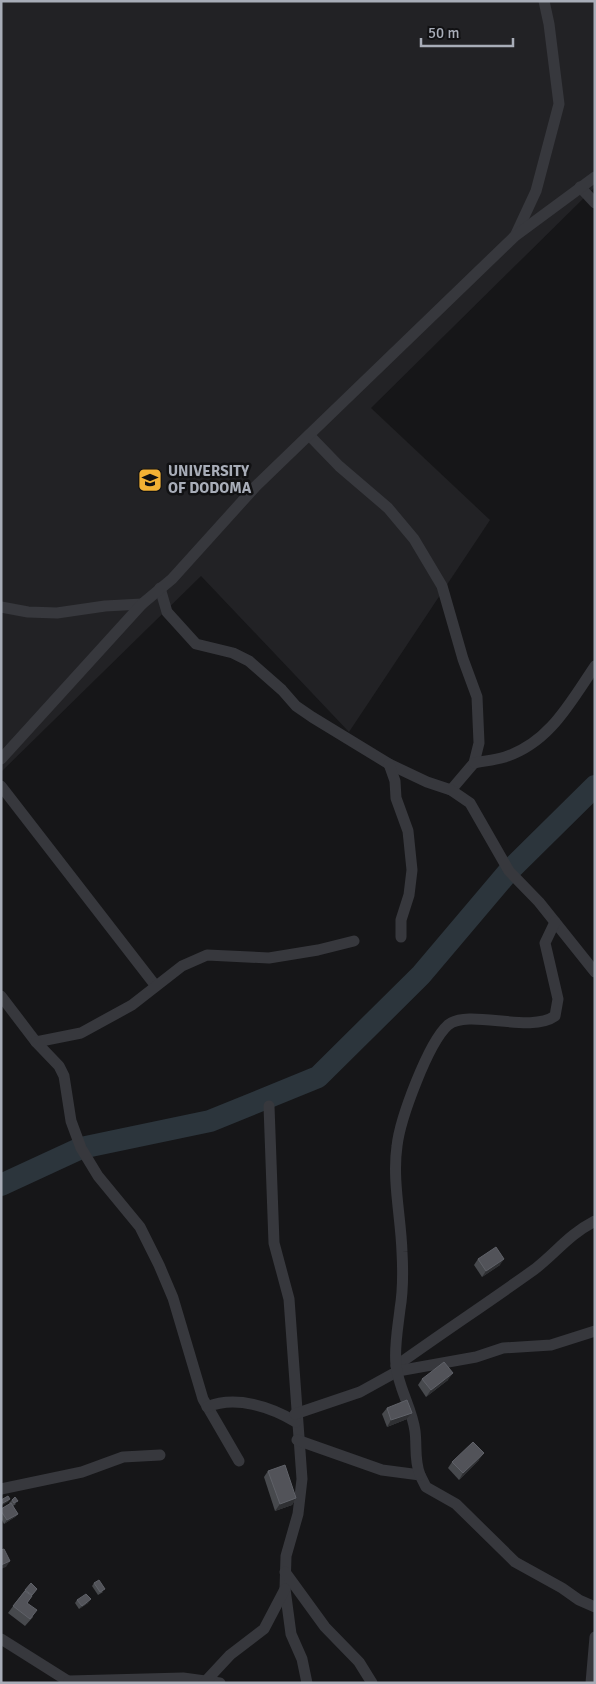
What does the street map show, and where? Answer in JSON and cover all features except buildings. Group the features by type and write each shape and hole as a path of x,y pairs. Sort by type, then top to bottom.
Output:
{"street":[{"path":"515,236 536,191 559,104 549,24 544,1"},
{"path":"1,759 142,604 172,579 256,486 515,236 595,177"},
{"path":"580,187 595,202"},
{"path":"309,435 339,466 388,508 414,539 442,586 463,660 477,697 478,743 474,763 450,790"},
{"path":"160,588 167,612 196,644 233,653 249,661 282,690 296,706 389,764 427,782 450,790 470,803 509,870 555,922 595,972"},
{"path":"1,606 28,612 58,613 105,606 142,604"},
{"path":"474,763 505,757 535,742 548,732 559,720 595,666"},
{"path":"389,764 395,781 396,798 408,831 412,870 409,895 401,920 401,936"},
{"path":"1,786 155,985"},
{"path":"555,922 544,943 558,999 555,1016 549,1020 527,1022 485,1022 469,1018 458,1020 448,1026 423,1067 401,1124 396,1148 403,1254 397,1368 414,1429 416,1464 426,1487 456,1504 515,1562 562,1588 579,1600 595,1607"},
{"path":"36,1042 82,1033 132,1005 155,985 182,966 207,955 269,958 354,941"},
{"path":"1,996 64,1076 71,1121 80,1148 98,1176 140,1226 174,1298 197,1382 208,1406 239,1461"},
{"path":"268,1106 274,1243 289,1299 297,1440 302,1479 298,1514 286,1556 285,1589 291,1634 302,1659 307,1683"},
{"path":"208,1406 216,1403 239,1402 270,1408 296,1418 360,1392 512,1286 539,1266 575,1232 595,1221"},
{"path":"397,1368 476,1357 503,1348 551,1345 595,1331"},
{"path":"297,1440 382,1470 420,1475"},
{"path":"1,1489 82,1472 123,1457 160,1455"},
{"path":"285,1572 322,1623 358,1662 372,1683"},
{"path":"205,1682 230,1655 264,1629 285,1589"},
{"path":"591,1683 595,1637"},
{"path":"1,1638 70,1682 183,1678 220,1683"}],"shaded area":[{"name":"UNIVERSITY OF DODOMA","path":"1,1 595,1 595,187 371,408 490,520 349,732 201,576 1,772"}],"waterway":[{"path":"1,1185 81,1148 210,1121 318,1077 421,975 509,871 595,786"}],"place":[{"name":"UNIVERSITY OF DODOMA","path":"150,480"}]}
